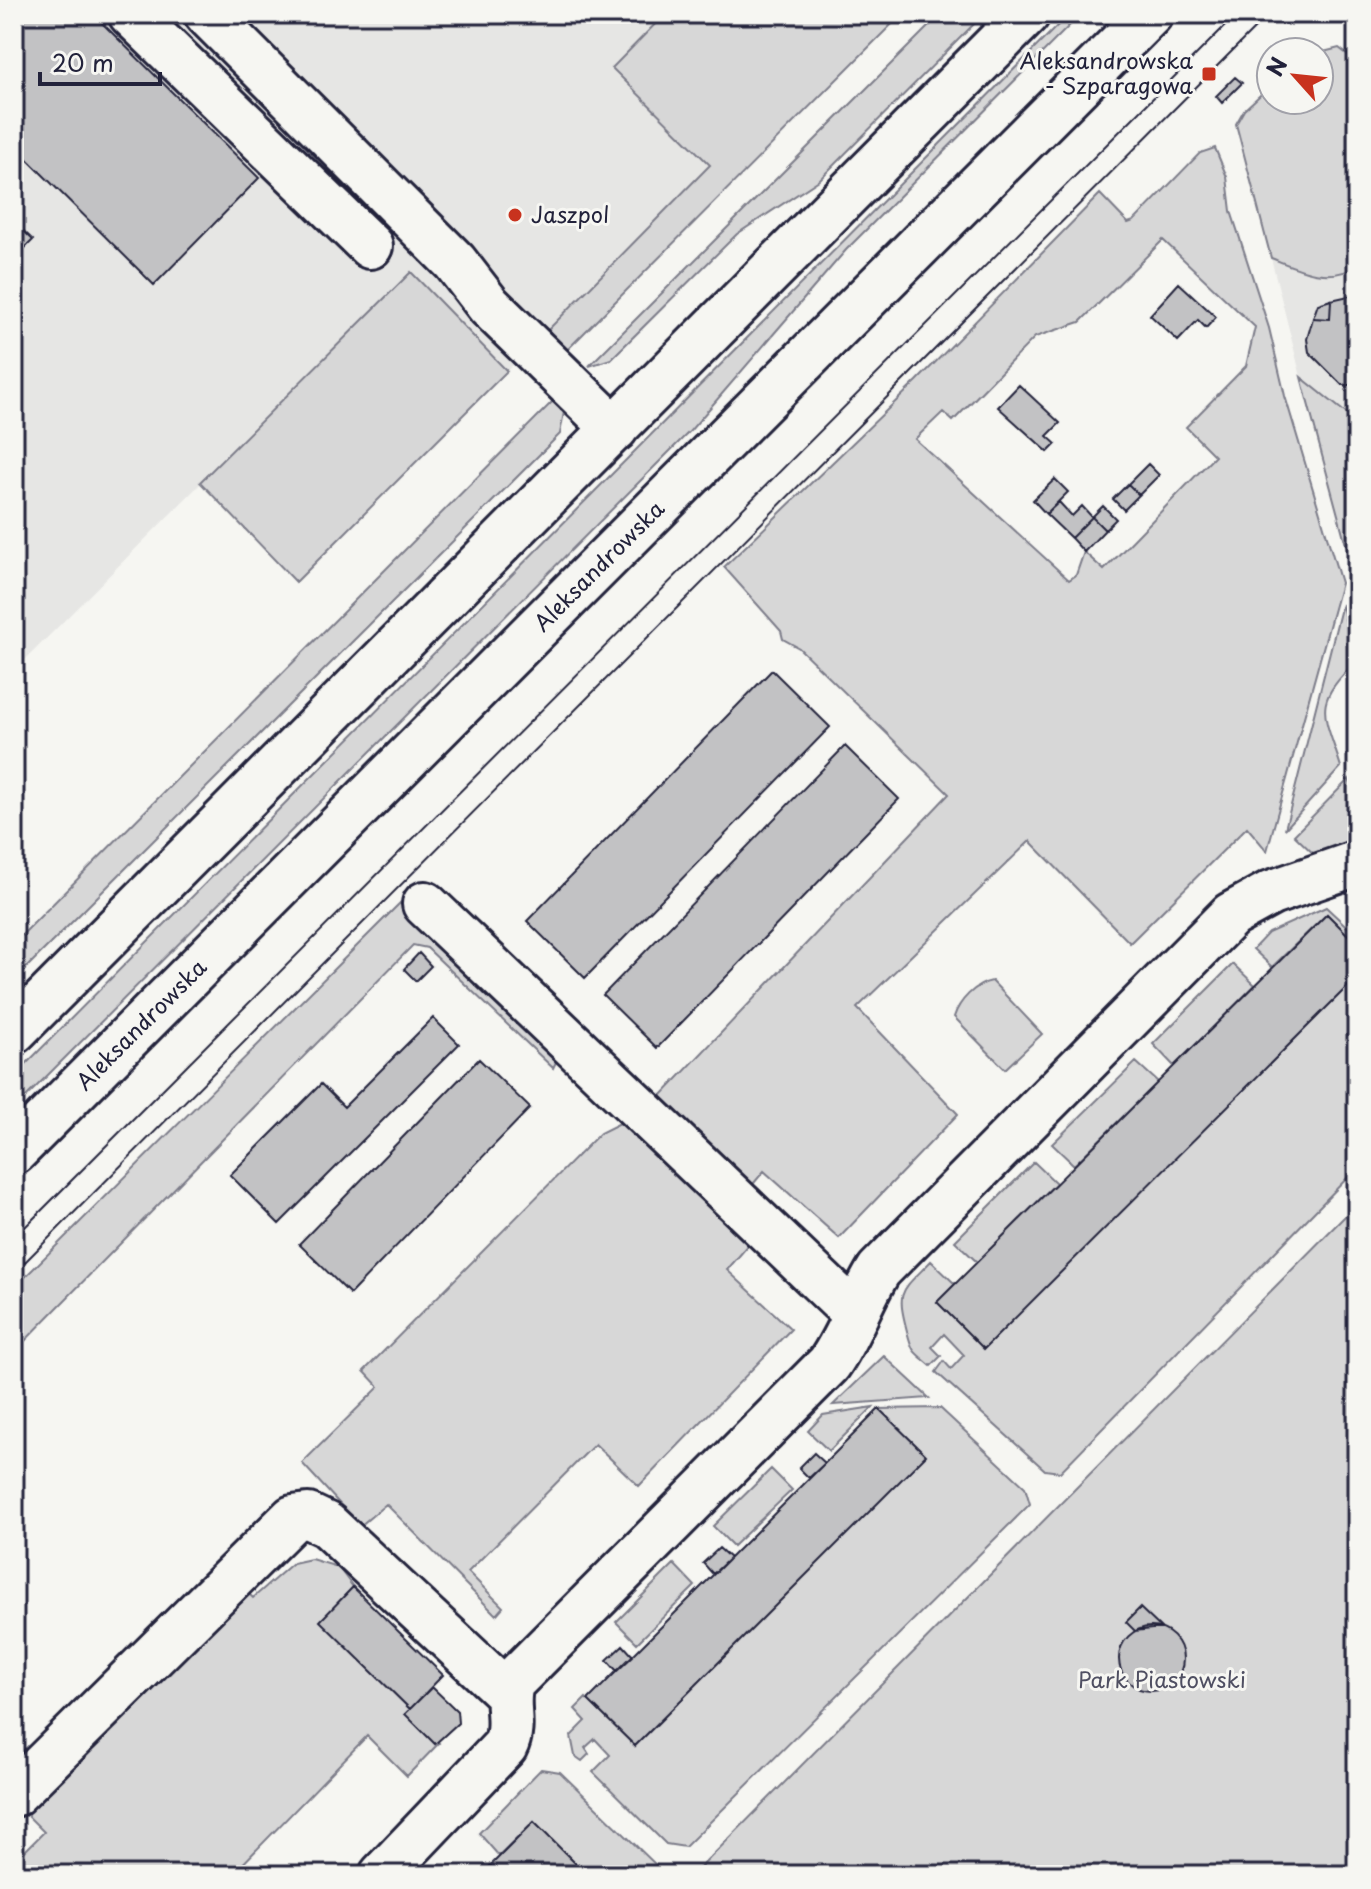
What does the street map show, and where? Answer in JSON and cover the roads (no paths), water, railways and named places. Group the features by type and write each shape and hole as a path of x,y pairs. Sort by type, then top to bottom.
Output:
{"main road":[{"path":"131,14 370,246"},
{"path":"207,14 455,262 489,306 615,429"},
{"path":"14,1031 1027,14"},
{"name":"Aleksandrowska","path":"14,1152 1150,14"},
{"path":"382,1875 505,1746 511,1735 507,1693 521,1672 829,1364 879,1270 1231,915 1271,893 1357,863"},
{"path":"425,904 856,1315"},
{"path":"14,1794 293,1518 308,1516 327,1525 507,1693"}],"tram line":[{"path":"14,1238 1237,14"},
{"path":"14,1273 1269,14"}],"place":[{"name":"Aleksandrowska - Szparagowa","path":"1209,74"},
{"name":"Jaszpol","path":"515,215"}],"park label":[{"name":"Park Piastowski","path":"1162,1680"}]}
